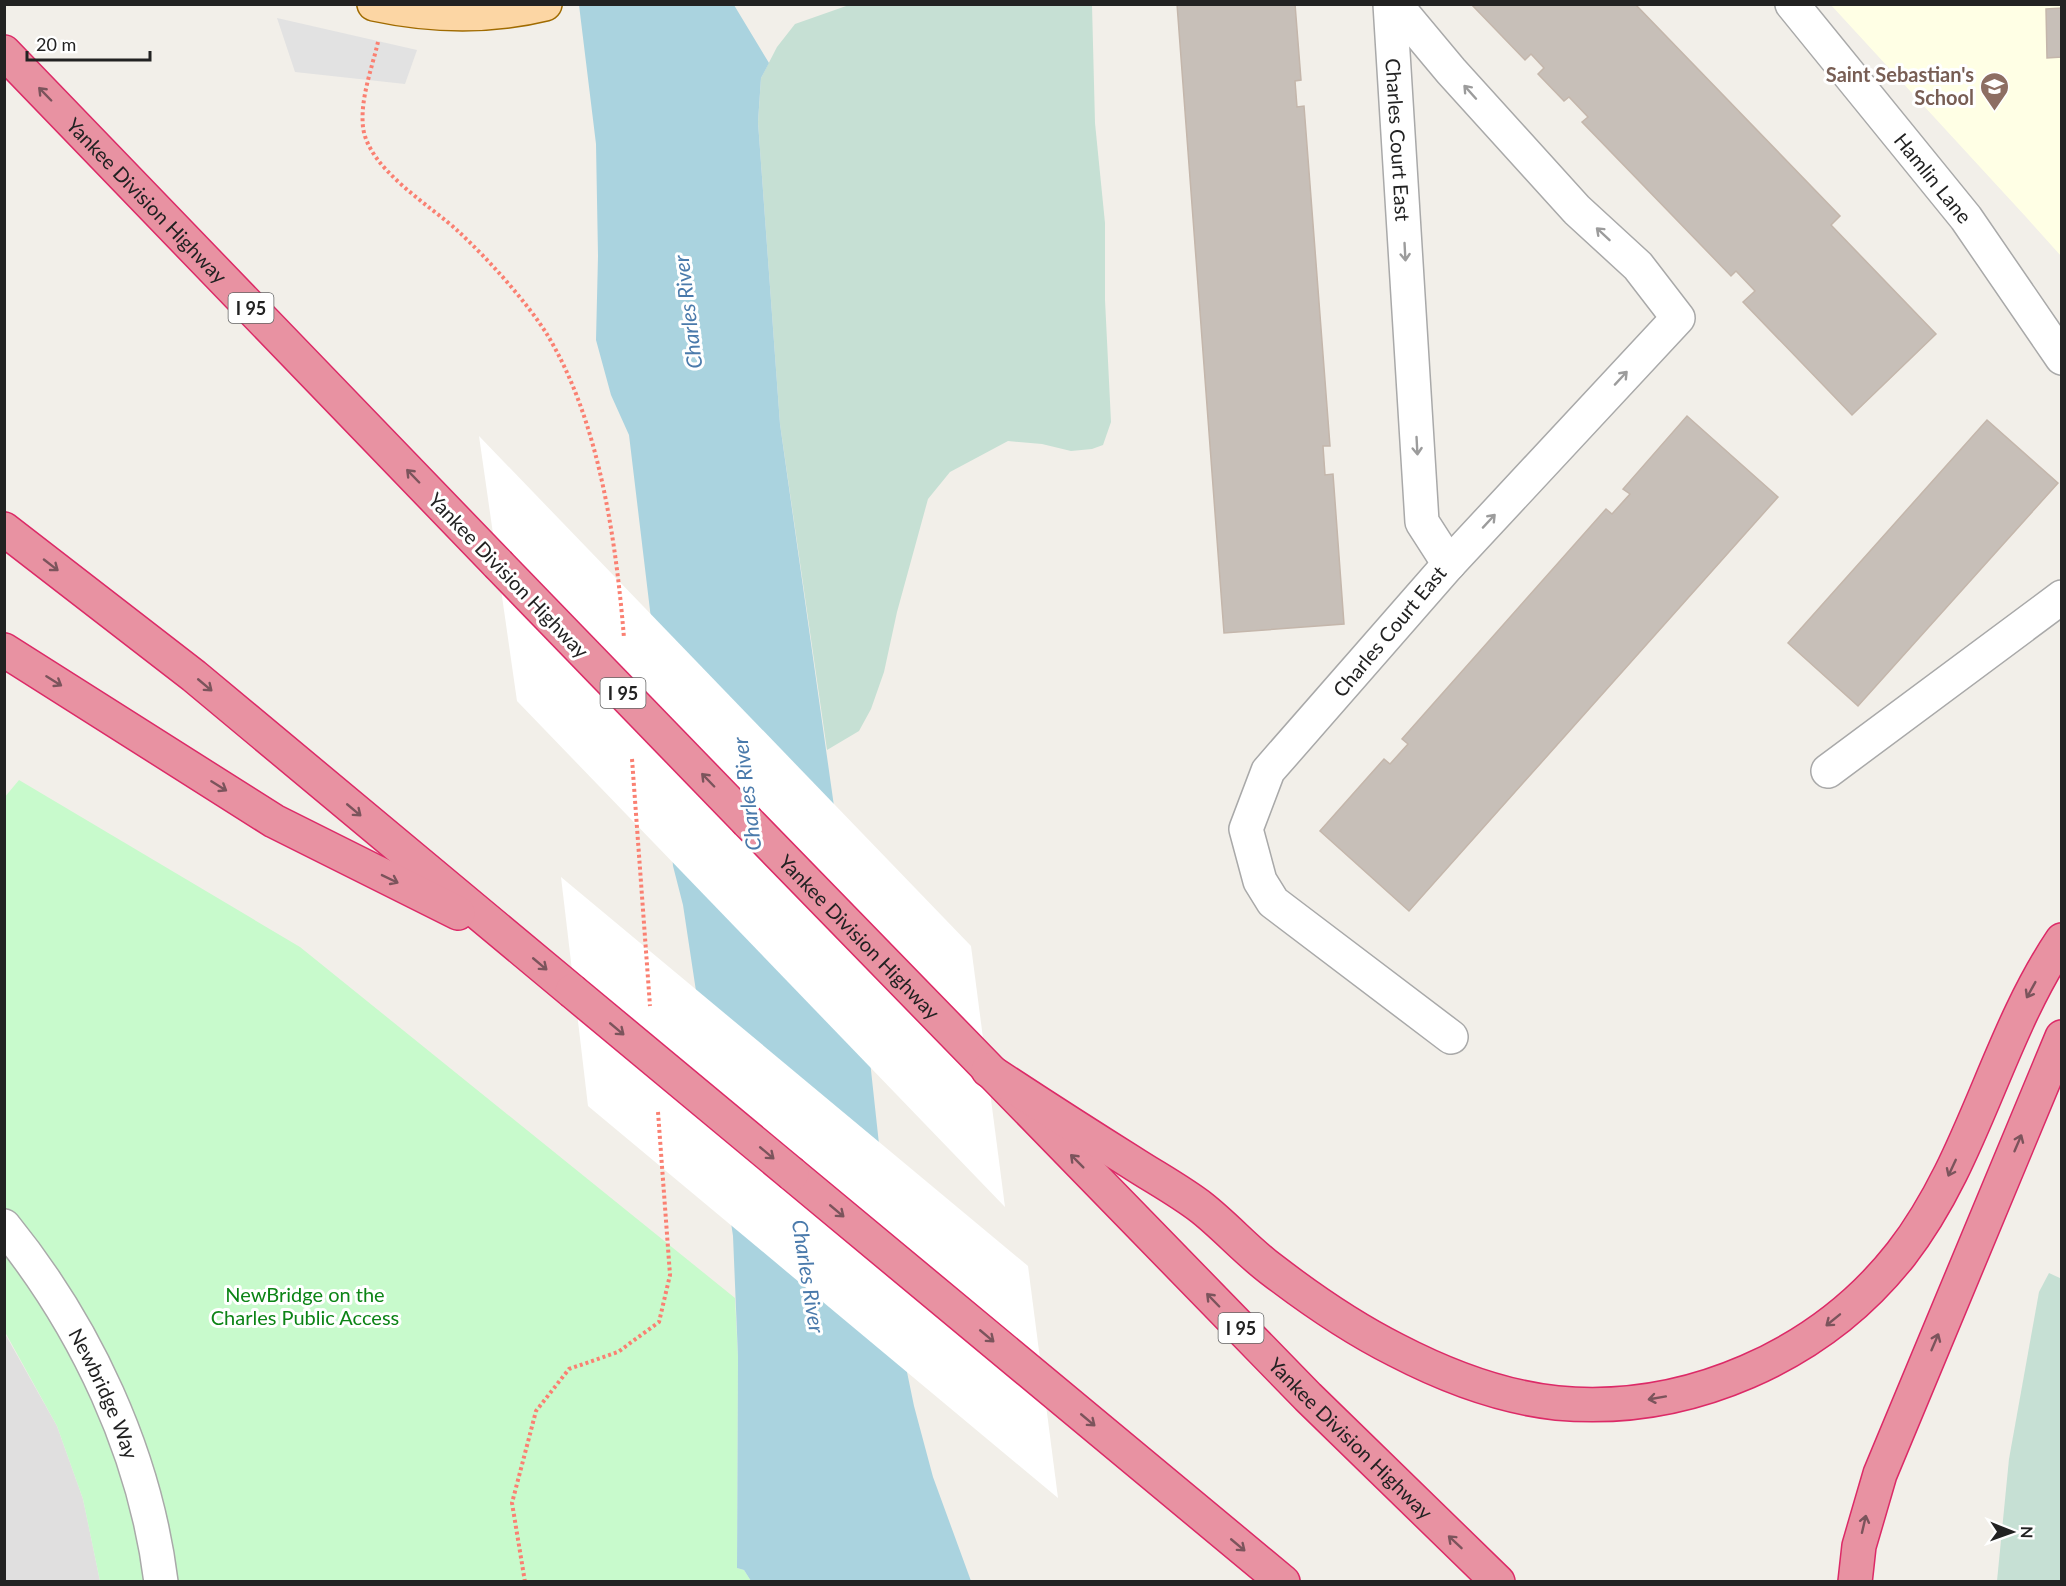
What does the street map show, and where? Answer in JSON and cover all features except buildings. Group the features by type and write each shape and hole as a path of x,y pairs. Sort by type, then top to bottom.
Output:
{"highway":[{"name":"Yankee Division Highway","path":"4,52 988,1070 1308,1397 1498,1581"},
{"path":"4,529 177,663 1283,1581"},
{"path":"4,650 274,821 507,938"},
{"path":"988,1070 1202,1208 1270,1269 1331,1311 1394,1350 1461,1380 1524,1397 1587,1404 1653,1399 1709,1386 1766,1364 1794,1348 1847,1309 1899,1257 1936,1200 2028,994 2061,940"},
{"path":"1855,1581 1859,1546 1880,1474 2061,1037"}],"main road":[{"path":"374,4 417,12 477,14 545,4"}],"street":[{"name":"Charles Court East","path":"1393,4 1422,522 1449,564 1268,771 1246,829 1260,881 1273,902 1451,1037"},
{"path":"1393,4 1577,210 1638,266 1678,318 1449,564"},
{"name":"Hamlin Lane","path":"1792,4 1966,218 2061,358"},
{"path":"1828,771 2061,597"},
{"name":"Newbridge Way","path":"4,1226 59,1306 112,1401 141,1483 161,1581"}],"path":[{"path":"525,1581 512,1503 536,1411 569,1369 618,1352 659,1322 670,1275 666,1227"}],"shaded area":[{"path":"849,5 1092,5 1095,123 1105,223 1105,300 1111,422 1103,445 1092,449 1071,451 1042,444 1008,441 950,472 928,499 897,612 884,672 871,709 859,731 827,750 780,424 758,122 761,78 777,47 795,24"},
{"name":"Saint Sebastian's School","path":"1831,5 2061,5 2061,256 2026,217"},
{"path":"277,18 417,50 405,84 295,72"},
{"path":"2049,1273 2062,1279 2061,1581 1997,1581 2009,1459 2039,1292"},
{"path":"4,1332 57,1426 83,1499 100,1581 5,1581"}],"green space":[{"name":"NewBridge on the Charles Public Access","path":"19,780 300,947 735,1298 738,1357 737,1568 744,1570 751,1581 100,1581 83,1499 57,1426 5,1332 4,798"}],"water":[{"name":"Charles River","path":"579,5 734,5 769,63 761,78 758,122 780,424 870,1061 900,1338 914,1406 933,1477 971,1581 751,1581 744,1570 737,1568 738,1357 733,1236 683,905 673,866 655,652 629,435 611,395 596,340 598,256 596,144"}],"pier":[{"path":"479,436 971,946 1005,1207 517,701"},
{"path":"561,877 1028,1266 1058,1498 588,1106"}],"place":[{"name":"Saint Sebastian's School","path":"1995,112"}]}
